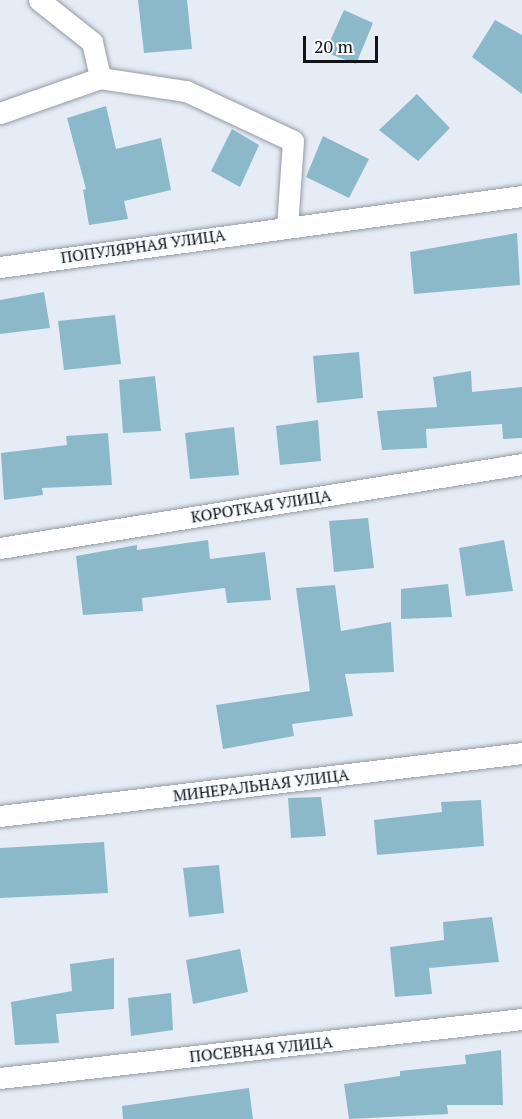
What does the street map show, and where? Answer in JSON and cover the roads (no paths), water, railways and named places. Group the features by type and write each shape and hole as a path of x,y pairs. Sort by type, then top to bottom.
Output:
{"street":[{"path":"39,0 92,42 100,78"},
{"path":"0,113 100,78 186,91 293,141 287,226"},
{"name":"ПОПУЛЯРНАЯ УЛИЦА","path":"0,267 522,195"},
{"name":"КОРОТКАЯ УЛИЦА","path":"0,548 522,464"},
{"name":"МИНЕРАЛЬНАЯ УЛИЦА","path":"0,816 522,753"},
{"name":"ПОСЕВНАЯ УЛИЦА","path":"0,1078 522,1019"}]}
